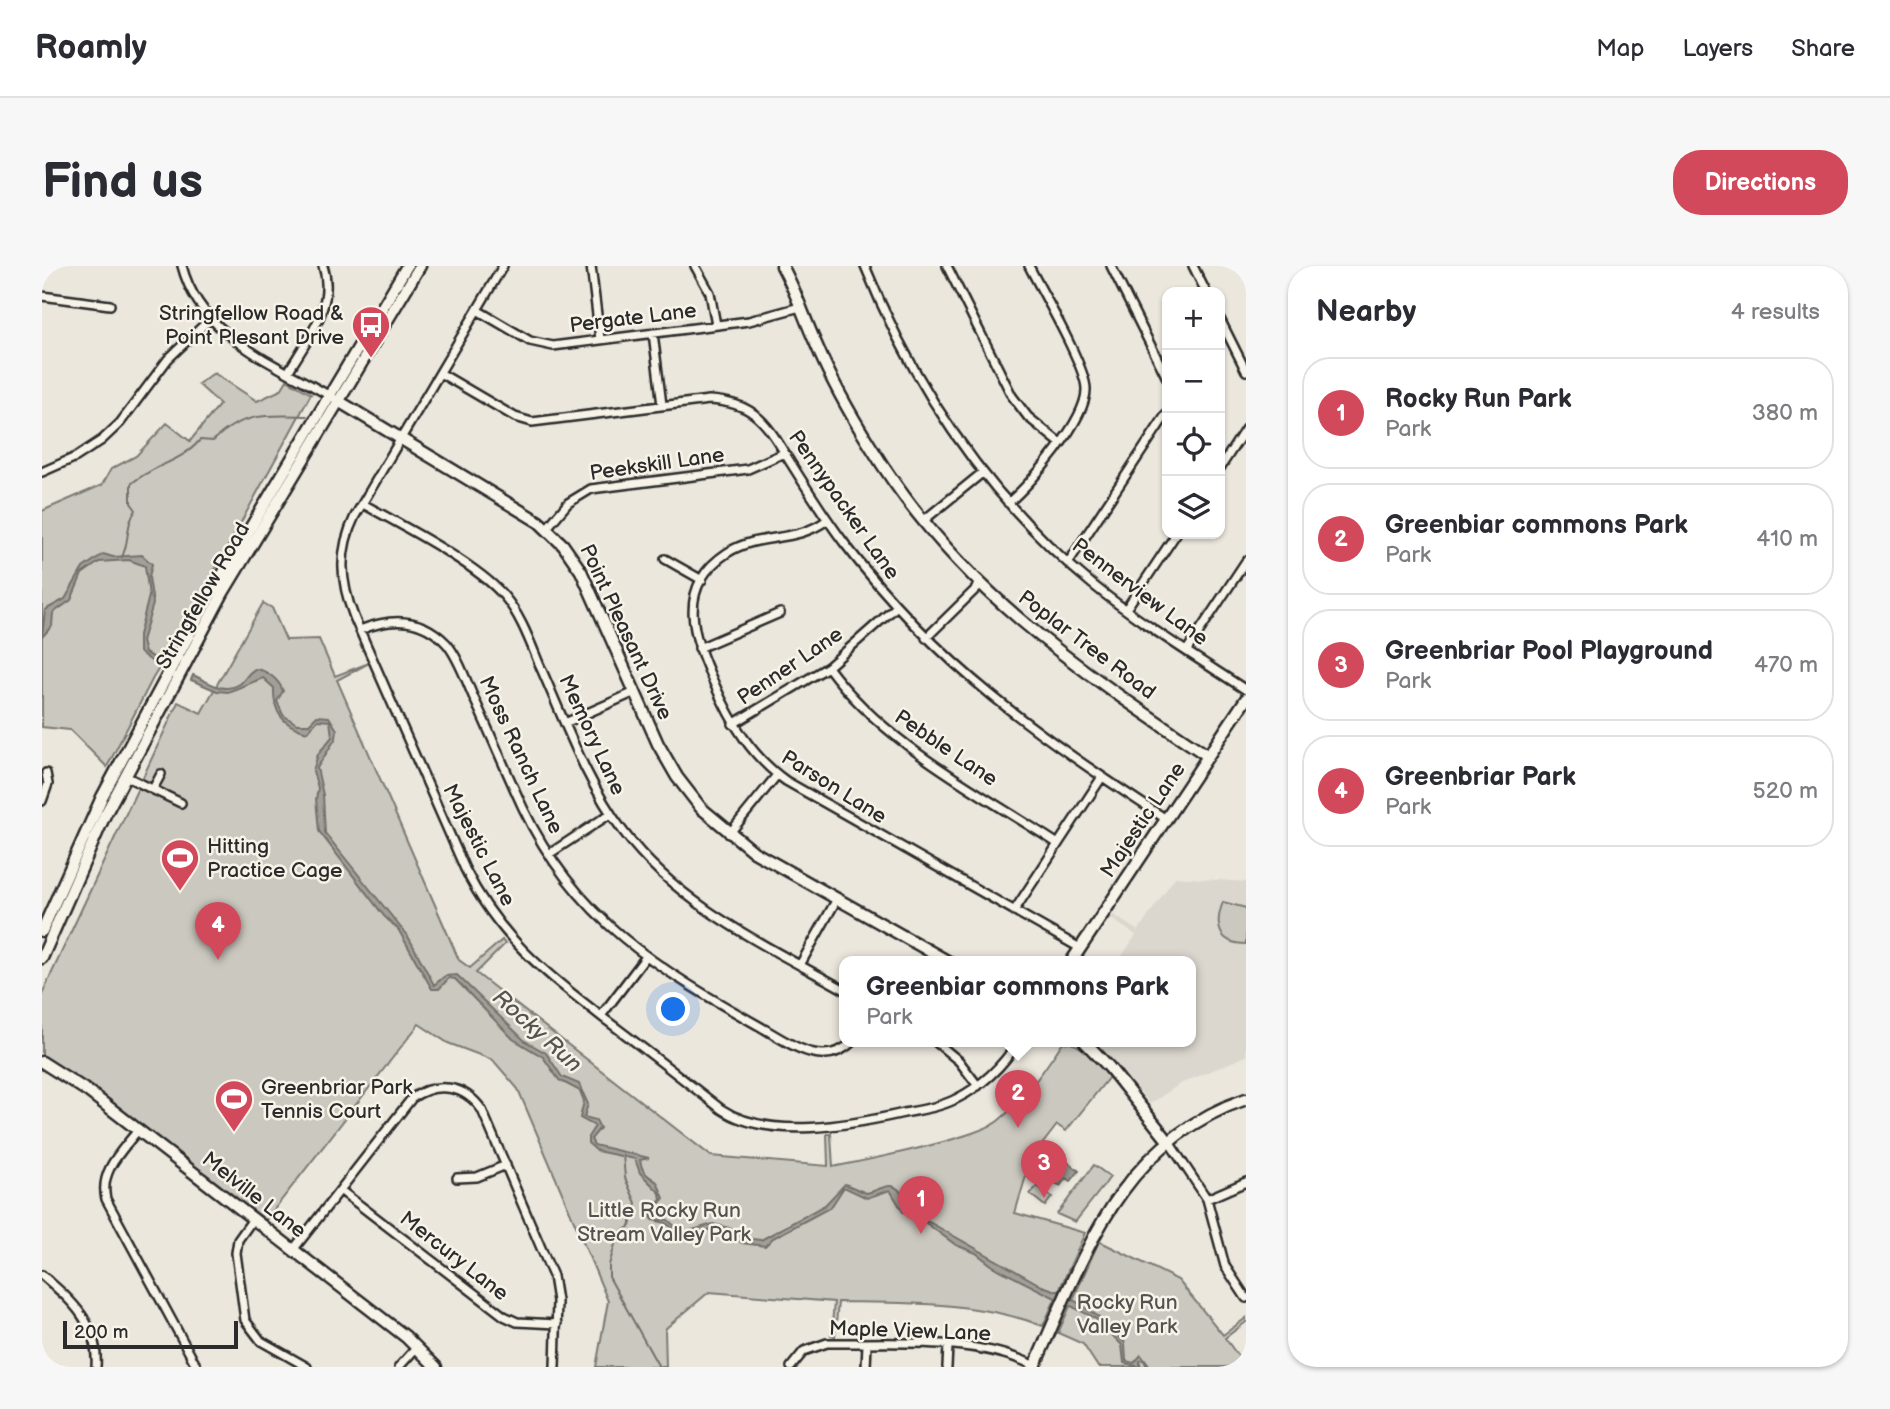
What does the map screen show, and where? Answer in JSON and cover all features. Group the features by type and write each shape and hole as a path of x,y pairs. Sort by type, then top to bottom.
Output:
{"street":[{"name":"Point Pleasant Drive","path":"182,266 194,298 209,320 230,337 547,528 581,571 635,692 677,777 701,808 729,834 754,852 938,956"},
{"path":"288,372 323,311 327,286 323,266"},
{"name":"Stringfellow Road","path":"42,958 94,838 125,776 223,593 335,399 407,266"},
{"name":"Stringfellow Road","path":"42,931 95,810 211,594 420,266"},
{"name":"Majestic Lane","path":"503,266 363,504 347,534 341,565 345,593 360,630 465,869 484,905 499,927 532,961 721,1109 749,1121 814,1128 843,1127 941,1105 978,1086 998,1069 1014,1047"},
{"path":"591,266 600,339"},
{"path":"695,266 710,293 716,325"},
{"name":"Pennerview Lane","path":"865,266 910,364 944,421 1008,503 1068,563 1126,609 1246,690"},
{"path":"947,266 1012,396 1028,417 1060,443"},
{"path":"1008,503 1030,484 1060,443 1084,403 1086,382 1029,266"},
{"path":"1111,266 1162,368"},
{"path":"1193,266 1204,287"},
{"name":"Poplar Tree Road","path":"787,267 800,306 828,369 856,422 888,474 923,521 981,585 1067,661 1208,756"},
{"path":"42,296 110,305"},
{"name":"Pergate Lane","path":"477,310 541,345 716,325 762,318 800,306"},
{"path":"42,472 90,449 112,432 168,359 209,320"},
{"path":"1225,329 1246,371"},
{"path":"653,333 662,405"},
{"name":"Pennypacker Lane","path":"440,373 525,421 709,400 740,406 761,421 827,520 897,607 926,638 1004,709 1166,819"},
{"path":"1068,563 1162,421"},
{"path":"1225,460 1246,428"},
{"name":"Peekskill Lane","path":"547,528 568,503 591,489 753,468 784,453"},
{"path":"923,521 982,473"},
{"name":"Memory Lane","path":"363,504 477,572 504,596 522,623 565,723 611,814 642,855 683,894 721,920 839,987"},
{"name":"Parson Lane","path":"827,520 801,535 755,542 734,549 718,560 702,580 692,614 699,648 733,724 755,754 777,775 1080,948"},
{"path":"1126,609 1173,539"},
{"path":"665,558 702,580"},
{"path":"1187,650 1246,561"},
{"path":"926,638 981,585"},
{"name":"Penner Lane","path":"733,724 828,667 897,607"},
{"path":"699,648 780,613"},
{"name":"Moss Ranch Lane","path":"360,630 381,622 411,622 428,628 447,644 455,655 524,809 549,854 592,909 645,958 691,988 808,1053 835,1053 844,1047"},
{"name":"Pebble Lane","path":"828,667 854,701 886,729 1058,844"},
{"path":"565,723 635,692"},
{"name":"Majestic Lane","path":"1075,956 1246,699"},
{"path":"42,801 48,784 46,773"},
{"path":"153,789 161,774"},
{"path":"729,834 777,775"},
{"path":"125,776 181,803"},
{"path":"1014,911 1102,778"},
{"path":"549,854 611,814"},
{"path":"800,965 836,899"},
{"path":"601,1016 645,958"},
{"path":"942,1047 959,1061 978,1086"},
{"path":"1090,1047 1169,1142 1207,1199 1225,1266 1246,1297"},
{"name":"Melville Lane","path":"42,1062 81,1087 253,1219 417,1347 436,1367"},
{"path":"293,1250 405,1105 419,1093 431,1088 456,1089 474,1100 482,1110 553,1276 557,1324 555,1367"},
{"path":"1035,1366 1092,1238 1135,1173 1169,1142 1202,1120 1246,1099"},
{"path":"138,1130 107,1171 104,1192 197,1367"},
{"path":"457,1178 477,1177 506,1165"},
{"path":"1207,1199 1246,1182"},
{"name":"Mercury Lane","path":"340,1190 504,1317 517,1322 557,1324"},
{"path":"253,1219 238,1240 236,1253 245,1320 261,1341 307,1367"},
{"path":"42,1275 75,1304 88,1322 96,1348 96,1367"},
{"path":"866,1367 867,1344"},
{"name":"Maple View Lane","path":"791,1367 800,1354 816,1345 867,1344 995,1350 1035,1366"},
{"path":"947,1367 948,1346"},
{"path":"399,1367 417,1347"}],"shaded area":[{"path":"103,554 113,557 142,555 152,564 149,577 153,604 142,641 145,653 164,663 161,668 139,652 139,635 149,596 145,566 129,560 99,562 82,574 71,600 53,613 52,626 42,637 45,610 65,599 83,568"},
{"path":"255,669 276,679 281,687 283,691 277,701 283,715 297,724 309,724 317,716 329,717 337,730 336,738 317,768 323,795 325,833 409,938 434,985 445,976 457,975 525,1041 546,1053 562,1077 579,1084 588,1104 584,1117 596,1120 600,1128 591,1139 594,1145 649,1158 640,1160 642,1168 657,1182 664,1198 652,1212 653,1219 668,1220 682,1233 713,1224 729,1228 743,1238 761,1240 825,1205 845,1184 866,1193 894,1187 902,1194 908,1210 1042,1286 1063,1293 1099,1317 1125,1343 1126,1361 1134,1363 1141,1355 1150,1367 1147,1367 1144,1360 1140,1361 1140,1367 1124,1363 1122,1345 1095,1318 994,1267 976,1253 956,1245 919,1218 903,1212 890,1190 867,1198 844,1187 831,1207 773,1238 765,1246 742,1243 728,1233 712,1229 683,1237 666,1223 652,1220 649,1210 661,1200 660,1193 640,1173 635,1159 597,1151 588,1143 588,1137 595,1126 580,1118 584,1101 580,1091 559,1080 543,1057 513,1039 455,979 449,978 439,989 432,989 398,929 384,916 319,831 316,799 318,788 313,771 318,754 332,737 330,721 318,720 307,732 291,726 277,711 274,688 263,678 228,692 217,691 191,680 193,675 215,686 227,688 240,683"},
{"path":"1175,877 1246,882 1246,1056 1180,1084 1150,1104 1101,1047 1196,1047 1196,956 1122,956 1136,935 1110,918 1112,914 1138,931"},
{"path":"1058,1154 1079,1171 1071,1181 1066,1178 1060,1186 1049,1178 1056,1170 1050,1165"}],"green space":[{"path":"214,373 257,401 281,390 287,380 311,394 179,636 153,678 107,767 70,730 42,727 42,511 102,485 111,469 136,456 167,423 190,441 220,404 198,384"},
{"name":"Little Rocky Run Stream Valley Park","path":"263,603 272,608 286,640 319,639 335,676 369,663 337,680 459,960 470,968 502,940 505,944 476,973 711,1156 828,1166 827,1134 831,1134 833,1167 945,1142 998,1121 1025,1094 1060,1047 1080,1047 1109,1077 1066,1131 1057,1125 1031,1159 1015,1213 1085,1233 1043,1326 968,1308 916,1303 838,1302 835,1336 831,1335 834,1302 709,1292 665,1329 666,1367 596,1367 608,1301 518,1089 493,1060 448,1043 419,1024 265,1221 83,1081 42,1057 42,994 178,702 201,713"},
{"path":"1223,902 1246,908 1246,944 1229,941 1221,932 1219,918"},
{"path":"1094,1165 1110,1177 1105,1184 1075,1222 1057,1214"},
{"path":"1037,1186 1052,1197 1045,1206 1030,1194"},
{"name":"Rocky Run Valley Park","path":"1099,1241 1178,1280 1223,1335 1246,1318 1246,1322 1225,1338 1246,1367 1098,1367 1083,1344 1058,1333"}],"waterway":[{"path":"122,557 130,521 136,510 131,503 131,484 185,453 200,440 213,441 245,420 268,416 307,416"},
{"path":"623,1155 625,1178 636,1203 630,1226 618,1234 609,1265 609,1277 659,1367"}],"place":[{"name":"Stringfellow Road & Point Plesant Drive","path":"371,359"},
{"name":"Hitting Practice Cage","path":"180,892"},
{"name":"Greenbriar Park","path":"218,960"},
{"name":"Greenbiar commons Park","path":"1018,1128"},
{"name":"Greenbriar Park Tennis Court","path":"234,1133"},
{"name":"Greenbriar Pool Playground","path":"1044,1198"},
{"name":"Rocky Run Park","path":"921,1234"}],"water label":[{"name":"Rocky Run","path":"537,1031"}]}
